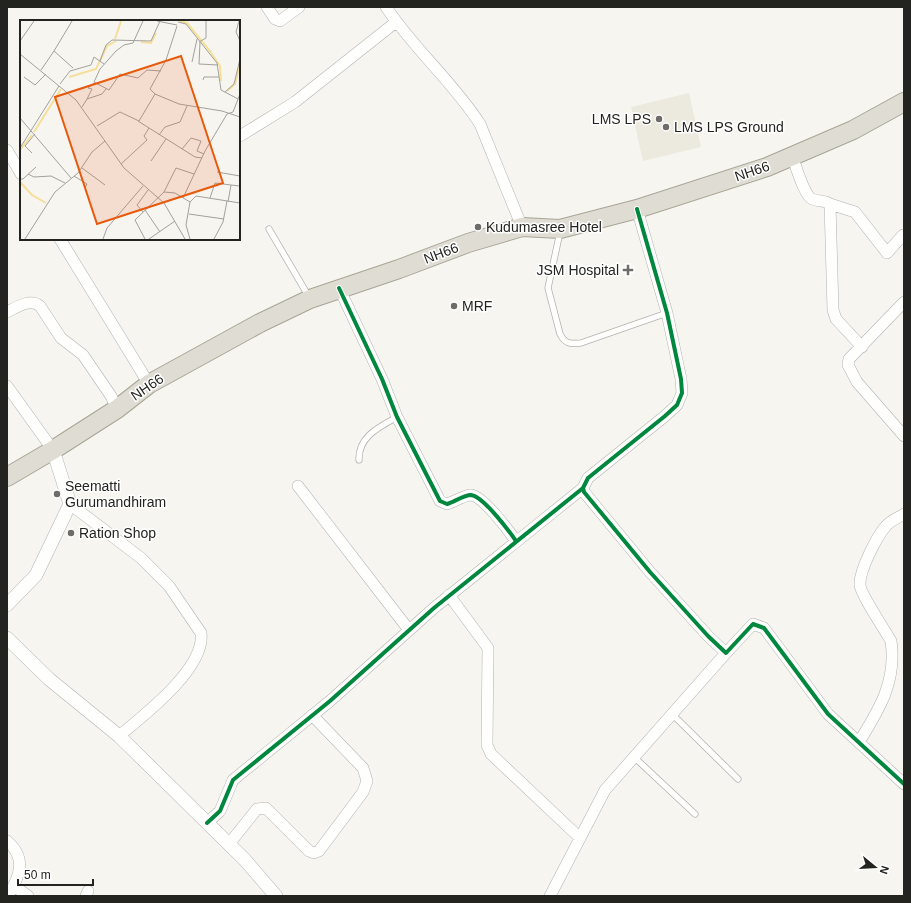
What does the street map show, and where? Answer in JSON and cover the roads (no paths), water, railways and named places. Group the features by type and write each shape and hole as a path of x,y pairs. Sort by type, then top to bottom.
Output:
{"highway":[{"name":"NH66","path":"7,477 53,450 117,409 149,384 260,323 310,299 399,269 468,243 522,227 560,229 637,208 767,167 853,130 904,102"}],"street":[{"path":"267,7 275,19 280,21 299,7"},
{"path":"386,7 396,22 466,103 480,124 522,227"},
{"path":"240,136 295,102 396,22"},
{"path":"7,150 20,172"},
{"path":"792,156 808,196 815,201 827,202 855,212 887,253 903,235 904,237"},
{"path":"830,204 833,310 836,319 862,347"},
{"path":"207,823 220,811 232,780 312,716 449,595 583,488 588,478 598,469 677,405 682,393 681,379 667,313 637,208"},
{"path":"61,240 149,384"},
{"path":"339,288 382,379 397,417 440,501 443,504 447,504 467,496 475,497 496,515 516,541"},
{"path":"904,302 849,359 848,365 857,382 904,436"},
{"path":"7,312 28,303 37,304 40,306 61,338 83,356 111,396 117,409"},
{"path":"7,386 53,450 70,504 145,563 169,586 201,633 202,641 198,653 176,684 119,736"},
{"path":"298,486 408,630"},
{"path":"583,488 589,500 650,572 708,636 726,652"},
{"path":"7,605 36,575 70,504"},
{"path":"859,742 885,698 893,651 891,641 860,586 862,574 877,539 886,526 904,514"},
{"path":"449,595 488,648 487,745 492,754 580,838"},
{"path":"550,896 605,790 726,652 753,624 764,628 828,714 904,784"},
{"path":"7,638 49,679 119,736 229,844 276,896"},
{"path":"229,844 257,809 266,808 309,852 314,853 319,851 327,843 363,792 367,781 363,768 312,716"},
{"path":"7,841 19,854 18,875 8,896"},
{"path":"14,886 28,896"}],"lane":[{"path":"269,229 310,299"},
{"path":"560,229 548,288 560,334 563,340 567,343 581,343 667,313"},
{"path":"359,460 360,446 367,438 379,427 397,417"},
{"path":"672,714 738,779"},
{"path":"634,757 695,814"}],"place":[{"name":"LMS LPS","path":"659,119"},
{"name":"LMS LPS Ground","path":"666,127"},
{"name":"Kudumasree Hotel","path":"478,227"},
{"name":"JSM Hospital","path":"628,270"},
{"name":"MRF","path":"454,306"},
{"name":"Seematti Gurumandhiram","path":"57,494"},
{"name":"Ration Shop","path":"71,533"}]}
